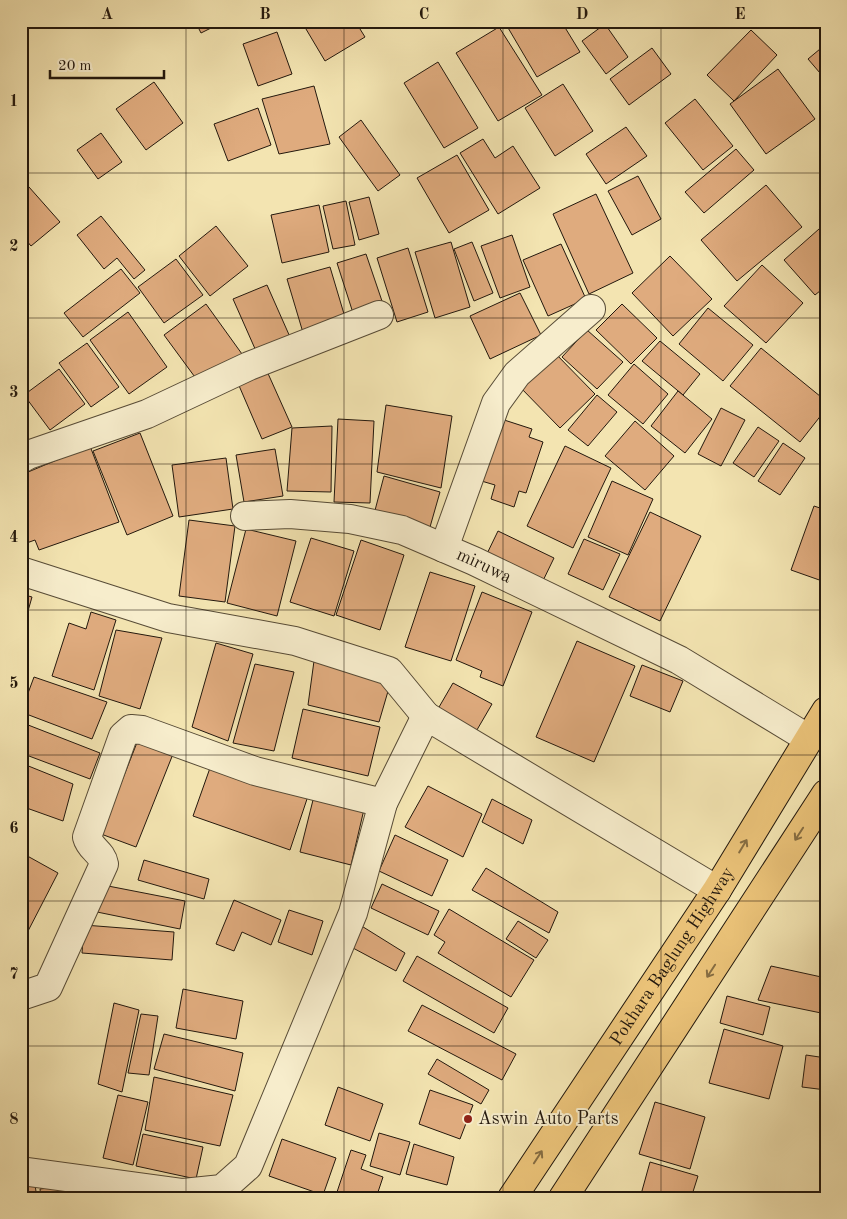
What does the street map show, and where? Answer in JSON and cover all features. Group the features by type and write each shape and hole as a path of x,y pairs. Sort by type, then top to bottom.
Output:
{"highway":[{"name":"Pokhara Baglung Highway","path":"512,1198 717,890 826,711"},
{"path":"563,1198 826,794"}],"street":[{"path":"444,548 496,403 517,374 591,309"},
{"path":"21,459 28,454 147,414 249,366 379,315"},
{"name":"miruwa","path":"245,516 290,514 350,519 402,530 474,561 679,660 809,739"},
{"path":"21,571 168,618 295,641 389,671 426,716 717,890"},
{"path":"21,1171 183,1193 222,1189 248,1166 353,914 383,803 426,716"},
{"path":"21,996 48,987 104,864 103,857 89,844 87,837 123,736 131,728 142,730 254,772 383,803"}],"building":[{"path":"195,21 225,21 201,33"},
{"path":"308,21 355,21 365,37 325,61 303,24"},
{"path":"504,21 561,21 580,52 537,77"},
{"path":"605,24 628,57 606,74 582,41"},
{"path":"499,27 542,95 498,121 456,53"},
{"path":"751,30 777,55 734,101 707,75"},
{"path":"277,32 292,74 258,86 243,44"},
{"path":"826,44 826,80 808,59"},
{"path":"652,48 671,74 629,105 610,79"},
{"path":"438,62 478,128 444,148 404,83"},
{"path":"778,69 815,119 766,154 730,104"},
{"path":"154,82 183,123 146,150 116,109"},
{"path":"563,84 593,131 555,156 525,108"},
{"path":"314,86 330,144 279,154 262,99"},
{"path":"695,99 733,146 703,170 665,123"},
{"path":"258,108 271,145 228,161 214,124"},
{"path":"361,120 400,175 378,191 339,137"},
{"path":"626,127 647,156 606,184 586,154"},
{"path":"101,133 122,162 98,179 77,150"},
{"path":"483,139 495,158 513,146 540,188 498,214 460,153"},
{"path":"736,149 754,170 704,213 685,192"},
{"path":"457,155 489,210 449,233 417,178"},
{"path":"638,176 661,219 632,235 608,191"},
{"path":"21,178 60,222 31,246 21,234"},
{"path":"766,185 802,227 737,281 701,240"},
{"path":"596,194 633,273 589,294 553,214"},
{"path":"369,197 379,234 359,240 349,202"},
{"path":"346,201 355,245 333,249 323,206"},
{"path":"319,205 329,252 282,263 271,215"},
{"path":"101,216 145,270 134,279 117,258 104,269 77,235"},
{"path":"216,226 248,266 210,296 179,256"},
{"path":"819,229 826,238 826,286 815,295 784,260"},
{"path":"512,235 530,287 500,298 481,246"},
{"path":"451,242 470,307 435,318 415,252"},
{"path":"472,242 493,293 474,301 454,249"},
{"path":"561,244 586,299 548,316 523,260"},
{"path":"408,248 428,312 397,322 377,258"},
{"path":"366,254 383,304 353,313 337,263"},
{"path":"670,256 712,299 673,336 632,293"},
{"path":"176,259 203,295 164,323 138,287"},
{"path":"762,265 803,303 766,343 724,306"},
{"path":"330,267 347,324 304,336 287,279"},
{"path":"121,269 140,293 83,337 64,313"},
{"path":"267,285 290,337 256,351 233,299"},
{"path":"520,293 541,335 490,359 470,316"},
{"path":"206,304 242,354 200,384 164,335"},
{"path":"622,304 657,338 631,364 596,330"},
{"path":"708,308 753,345 723,381 679,344"},
{"path":"128,312 167,367 129,394 90,340"},
{"path":"587,330 623,362 597,389 562,357"},
{"path":"660,341 700,374 683,395 642,361"},
{"path":"87,343 119,387 91,407 59,363"},
{"path":"761,348 826,401 826,409 800,442 730,386"},
{"path":"553,351 595,394 560,428 518,385"},
{"path":"634,364 668,394 643,424 608,395"},
{"path":"59,369 85,404 50,430 24,395"},
{"path":"266,369 292,427 262,439 237,381"},
{"path":"678,391 712,419 685,453 651,426"},
{"path":"597,395 617,412 588,446 568,430"},
{"path":"386,405 452,416 441,488 377,472"},
{"path":"721,408 745,420 721,466 698,454"},
{"path":"498,418 532,429 529,437 543,442 526,493 519,491 514,507 491,499 495,485 478,480"},
{"path":"338,419 374,421 370,503 334,502"},
{"path":"635,421 674,456 645,490 605,456"},
{"path":"332,426 331,492 287,491 292,428"},
{"path":"758,427 779,441 754,477 733,463"},
{"path":"140,433 173,516 127,535 93,451"},
{"path":"783,443 805,458 780,495 758,481"},
{"path":"90,446 119,522 39,550 35,540 21,545 21,475"},
{"path":"565,446 611,468 573,548 527,526"},
{"path":"275,449 283,496 244,502 236,455"},
{"path":"226,458 233,509 179,517 172,465"},
{"path":"384,476 440,492 428,534 373,518"},
{"path":"612,481 653,499 628,555 588,537"},
{"path":"814,506 826,510 825,582 791,570"},
{"path":"650,512 701,536 660,621 609,597"},
{"path":"189,520 235,526 225,602 179,596"},
{"path":"246,529 296,541 277,616 227,603"},
{"path":"498,531 554,558 538,591 482,564"},
{"path":"311,538 354,551 334,616 290,602"},
{"path":"584,539 620,554 603,590 568,574"},
{"path":"361,540 404,555 380,630 336,615"},
{"path":"430,572 475,586 451,661 405,647"},
{"path":"482,592 532,612 503,686 480,677 482,671 456,660"},
{"path":"21,594 32,597 24,625 21,625"},
{"path":"91,612 116,620 94,690 52,676 69,623 86,629"},
{"path":"116,630 162,638 140,709 99,696"},
{"path":"577,641 635,666 594,762 536,737"},
{"path":"216,643 253,654 228,741 192,727"},
{"path":"314,661 391,681 379,722 308,705"},
{"path":"255,664 294,672 274,751 233,743"},
{"path":"642,665 683,681 670,712 630,696"},
{"path":"34,677 107,702 92,739 21,712"},
{"path":"453,683 492,704 474,735 435,714"},
{"path":"303,709 380,727 368,776 292,758"},
{"path":"23,723 100,753 90,779 21,753 21,727"},
{"path":"138,740 173,754 136,847 101,834"},
{"path":"21,763 73,784 63,821 21,806"},
{"path":"210,768 308,796 290,850 193,816"},
{"path":"428,786 482,814 463,857 405,827"},
{"path":"315,792 365,805 351,865 300,852"},
{"path":"492,799 532,820 523,844 482,822"},
{"path":"395,835 448,860 432,896 379,871"},
{"path":"22,853 58,873 27,933 21,930"},
{"path":"144,860 209,879 204,899 138,880"},
{"path":"486,868 558,912 549,933 472,890"},
{"path":"382,884 439,911 428,935 371,908"},
{"path":"103,885 185,901 180,929 97,912"},
{"path":"234,900 281,920 271,945 242,932 234,951 216,944"},
{"path":"449,909 534,960 511,997 438,953 445,942 434,935"},
{"path":"289,910 323,921 312,955 278,942"},
{"path":"518,921 548,940 536,958 506,939"},
{"path":"84,925 174,932 172,960 82,953"},
{"path":"360,925 405,953 396,971 353,948"},
{"path":"417,956 508,1008 494,1033 403,981"},
{"path":"771,966 826,978 826,1014 758,1000"},
{"path":"183,989 243,1001 236,1039 176,1028"},
{"path":"727,996 770,1007 763,1035 720,1023"},
{"path":"114,1003 139,1010 122,1092 98,1084"},
{"path":"422,1005 516,1054 502,1080 408,1031"},
{"path":"141,1014 158,1016 149,1075 128,1073"},
{"path":"724,1029 783,1046 769,1099 709,1083"},
{"path":"164,1034 243,1053 235,1091 154,1069"},
{"path":"806,1055 826,1058 826,1090 802,1087"},
{"path":"437,1059 489,1090 481,1104 428,1074"},
{"path":"154,1077 233,1095 220,1146 145,1130"},
{"path":"338,1087 383,1104 370,1141 325,1125"},
{"path":"430,1090 473,1105 460,1139 419,1124"},
{"path":"118,1095 148,1102 133,1165 103,1158"},
{"path":"655,1102 705,1117 690,1169 639,1154"},
{"path":"379,1133 410,1142 400,1175 370,1166"},
{"path":"143,1134 203,1147 196,1179 136,1166"},
{"path":"282,1139 336,1158 323,1195 269,1176"},
{"path":"414,1144 454,1157 447,1185 406,1174"},
{"path":"351,1150 366,1155 361,1169 383,1177 376,1198 335,1198"},
{"path":"650,1162 698,1176 691,1198 640,1198"},
{"path":"21,1185 35,1185 37,1198 21,1198"},
{"path":"75,1185 77,1198 41,1198 40,1189"}],"place":[{"name":"Aswin Auto Parts","path":"468,1119"}]}
